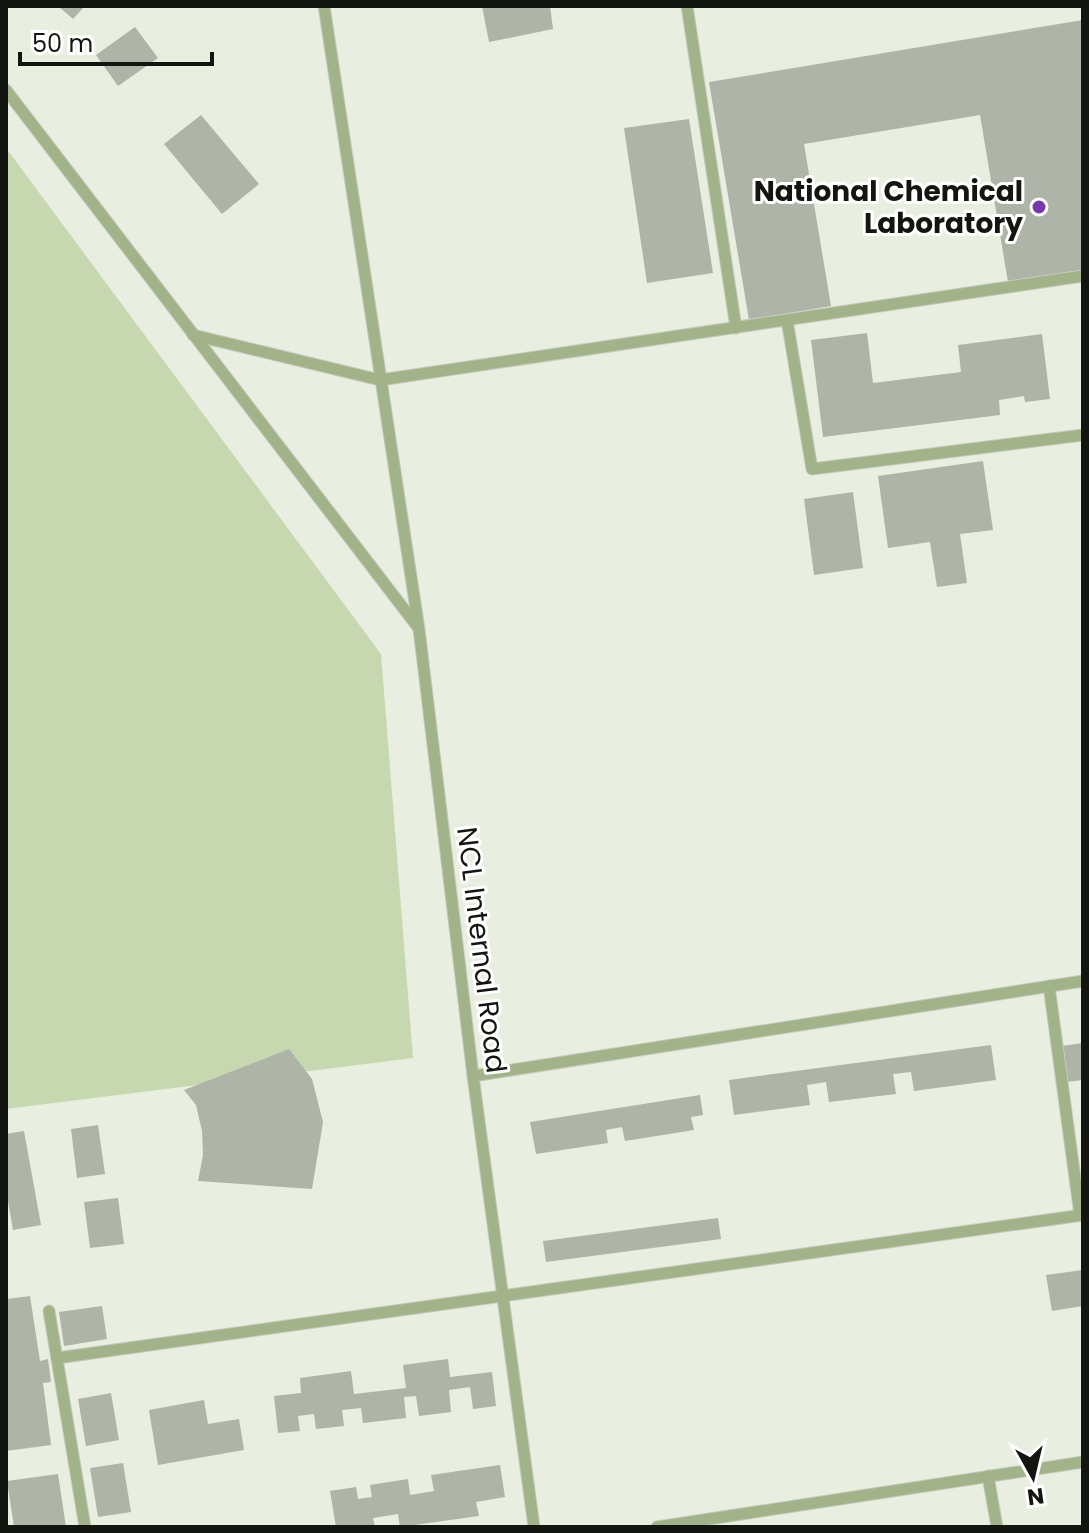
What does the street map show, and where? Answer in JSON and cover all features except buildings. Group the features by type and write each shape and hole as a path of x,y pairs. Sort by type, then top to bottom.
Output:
{"lane":[{"name":"NCL Internal Road","path":"324,6 419,629 473,1076 534,1527"},
{"path":"687,6 736,328"},
{"path":"8,97 419,629"},
{"path":"193,335 380,380 1083,276"},
{"path":"787,320 812,469 1083,435"},
{"path":"473,1076 1083,981"},
{"path":"57,1358 1081,1215 1049,986"},
{"path":"49,1311 85,1527"},
{"path":"657,1527 1083,1462"},
{"path":"988,1476 997,1527"}],"green space":[{"path":"9,152 381,654 413,1058 6,1109 6,154"}],"place":[{"name":"National Chemical Laboratory","path":"1039,207"}]}
